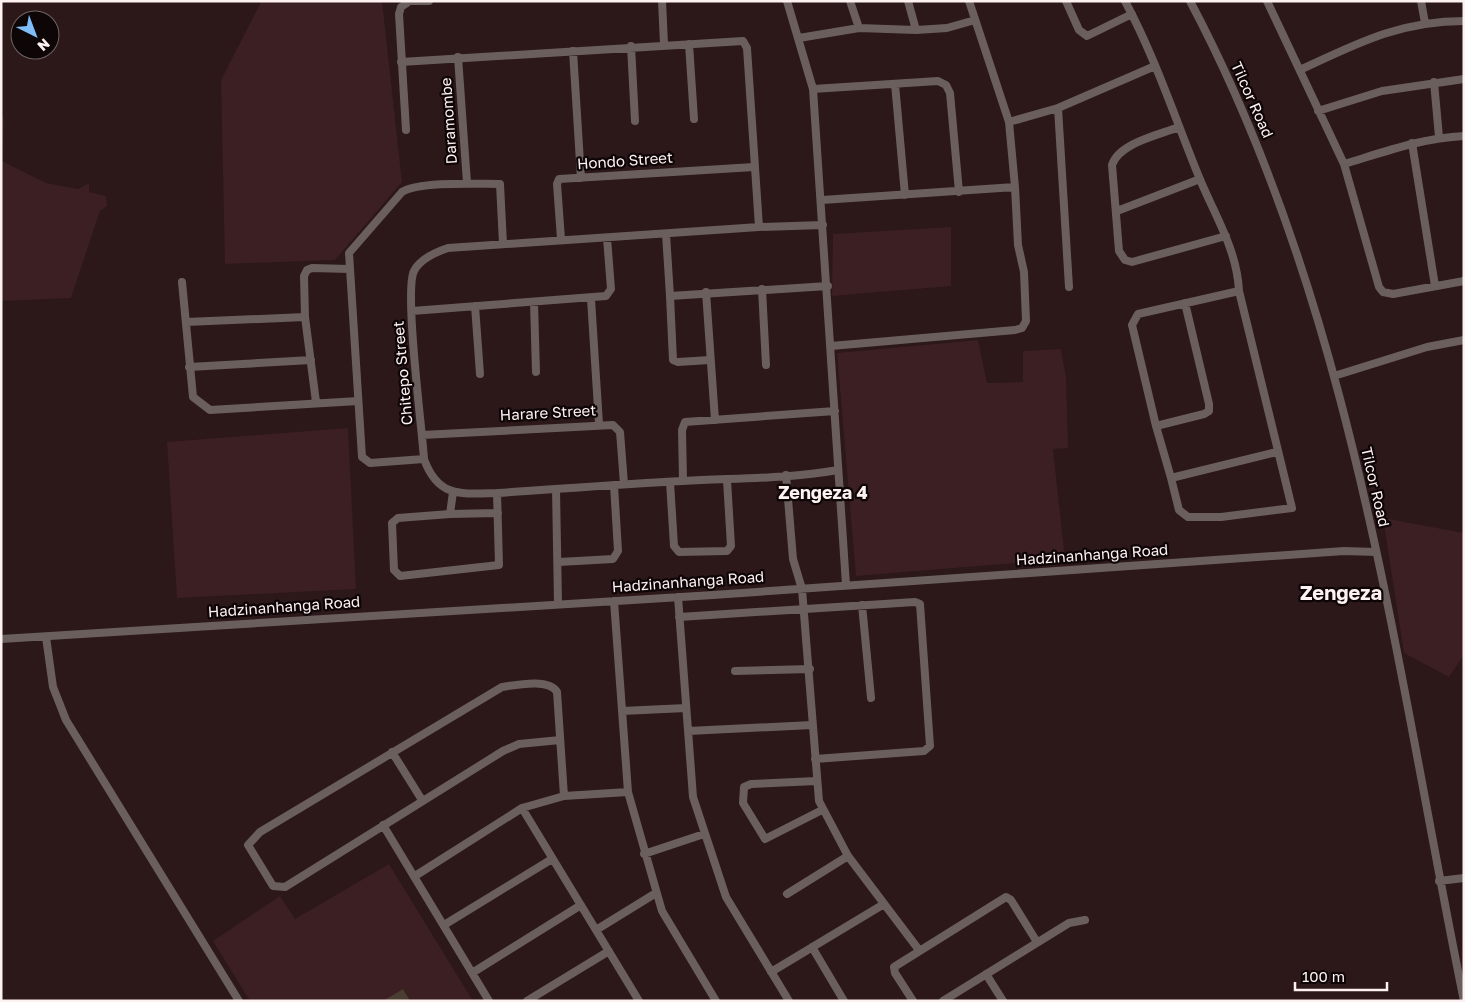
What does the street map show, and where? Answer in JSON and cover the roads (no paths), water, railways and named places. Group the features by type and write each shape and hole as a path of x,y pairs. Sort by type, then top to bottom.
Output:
{"street":[{"path":"406,130 399,14 401,7 407,2 429,1"},
{"path":"662,1 664,44"},
{"path":"786,1 799,38 813,89 828,286 846,586"},
{"path":"850,1 859,28"},
{"path":"908,1 916,30"},
{"path":"831,346 1015,330 1022,328 1026,321 1024,272 1018,245 1009,122 969,1"},
{"path":"1066,1 1079,30 1087,36 1132,14"},
{"path":"1125,1 1155,66 1200,179 1226,236 1238,277 1239,290 1292,508 1221,517 1188,517 1179,510 1156,426 1132,325 1138,314 1239,290"},
{"name":"Tilcor Road","path":"1190,1 1230,83 1279,201 1318,314 1376,552 1464,1001"},
{"path":"1267,1 1344,164 1379,287 1383,292 1393,294 1464,281"},
{"path":"1420,1 1425,23"},
{"path":"799,38 859,28 916,30 947,28 975,20"},
{"path":"1300,70 1379,34 1425,23 1464,20"},
{"path":"401,62 631,46 740,41 746,46 759,227"},
{"path":"689,44 694,119"},
{"path":"631,46 634,121"},
{"path":"573,51 581,178"},
{"name":"Daramombe","path":"458,57 467,183"},
{"path":"1009,122 1058,108 1155,66"},
{"path":"1318,111 1382,91 1464,79"},
{"path":"813,89 938,81 946,84 950,93 959,192"},
{"path":"1434,82 1439,137"},
{"path":"894,84 904,195"},
{"path":"1058,108 1069,287"},
{"path":"1179,127 1124,148 1115,157 1112,165 1119,251 1125,260 1132,262 1226,236"},
{"path":"1344,164 1412,143 1439,137 1464,136"},
{"path":"1412,143 1435,286"},
{"name":"Hondo Street","path":"560,239 556,184 559,179 754,167"},
{"path":"1117,211 1200,179"},
{"path":"424,459 370,463 364,460 361,453 349,269 351,250 402,192 414,187 467,183 500,184 502,244"},
{"path":"822,200 1015,187"},
{"name":"Chitepo Street","path":"453,492 436,483 431,477 424,459 411,278 416,268 424,260 439,251 454,246 607,238 759,227 823,225"},
{"path":"666,234 673,360 678,362 710,360"},
{"path":"412,311 591,299 606,296 610,293 607,238"},
{"path":"316,402 305,317 304,276 307,270 312,268 349,269"},
{"path":"182,282 193,397 210,410 358,400"},
{"path":"670,296 706,292 828,286"},
{"path":"762,290 766,365"},
{"path":"706,292 715,420"},
{"path":"591,299 598,424"},
{"path":"534,302 536,372"},
{"path":"1156,426 1204,414 1209,411 1209,404 1185,303"},
{"path":"475,306 480,374"},
{"path":"186,322 305,317"},
{"path":"1334,376 1427,347 1464,340"},
{"path":"189,367 311,360"},
{"path":"683,481 682,425 687,421 835,410"},
{"name":"Harare Street","path":"422,434 613,424 620,432 624,484"},
{"path":"1171,478 1277,452"},
{"path":"450,514 453,492 497,493 624,484 727,480 838,470"},
{"path":"786,475 793,559 802,588 810,669 816,781 822,810 848,856 919,950"},
{"path":"670,482 674,546 679,552 727,551 731,546 727,480"},
{"path":"559,562 613,559 616,557 618,550 614,486"},
{"path":"556,489 559,562 558,604"},
{"path":"497,493 501,562 498,566 396,575 391,525 394,520 398,518 450,514 498,513"},
{"name":"Hadzinanhanga Road","path":"1,639 846,586 1344,551 1376,552"},
{"path":"678,597 693,797 726,898 789,1001"},
{"path":"614,601 628,792 644,854 662,911 716,1001"},
{"path":"679,617 915,602 920,604 930,746 924,751 815,759"},
{"path":"862,605 871,698"},
{"path":"46,636 53,687 66,720 239,1001"},
{"path":"734,671 810,669"},
{"path":"560,740 519,744 503,751 281,888 273,886 248,844 260,832 502,686 548,684 555,688 560,740 564,796"},
{"path":"622,711 686,708"},
{"path":"688,731 812,725"},
{"path":"392,752 422,800"},
{"path":"816,781 751,784 744,786 743,803 765,839 822,810"},
{"path":"415,876 522,808 564,796 628,792"},
{"path":"522,808 639,1001"},
{"path":"384,825 489,1001"},
{"path":"644,854 704,834"},
{"path":"787,894 848,856"},
{"path":"444,925 552,859"},
{"path":"1440,881 1464,878"},
{"path":"596,930 656,892"},
{"path":"913,1001 895,974 894,967 1006,897 1012,900 1037,942"},
{"path":"771,972 884,904"},
{"path":"472,973 581,905"},
{"path":"944,1001 1069,923 1085,920"},
{"path":"812,947 844,1001"},
{"path":"527,1001 609,951"},
{"path":"986,974 1004,1001"}],"district":[{"name":"Zengeza 4","path":"823,493"},
{"name":"Zengeza","path":"1341,593"}]}
